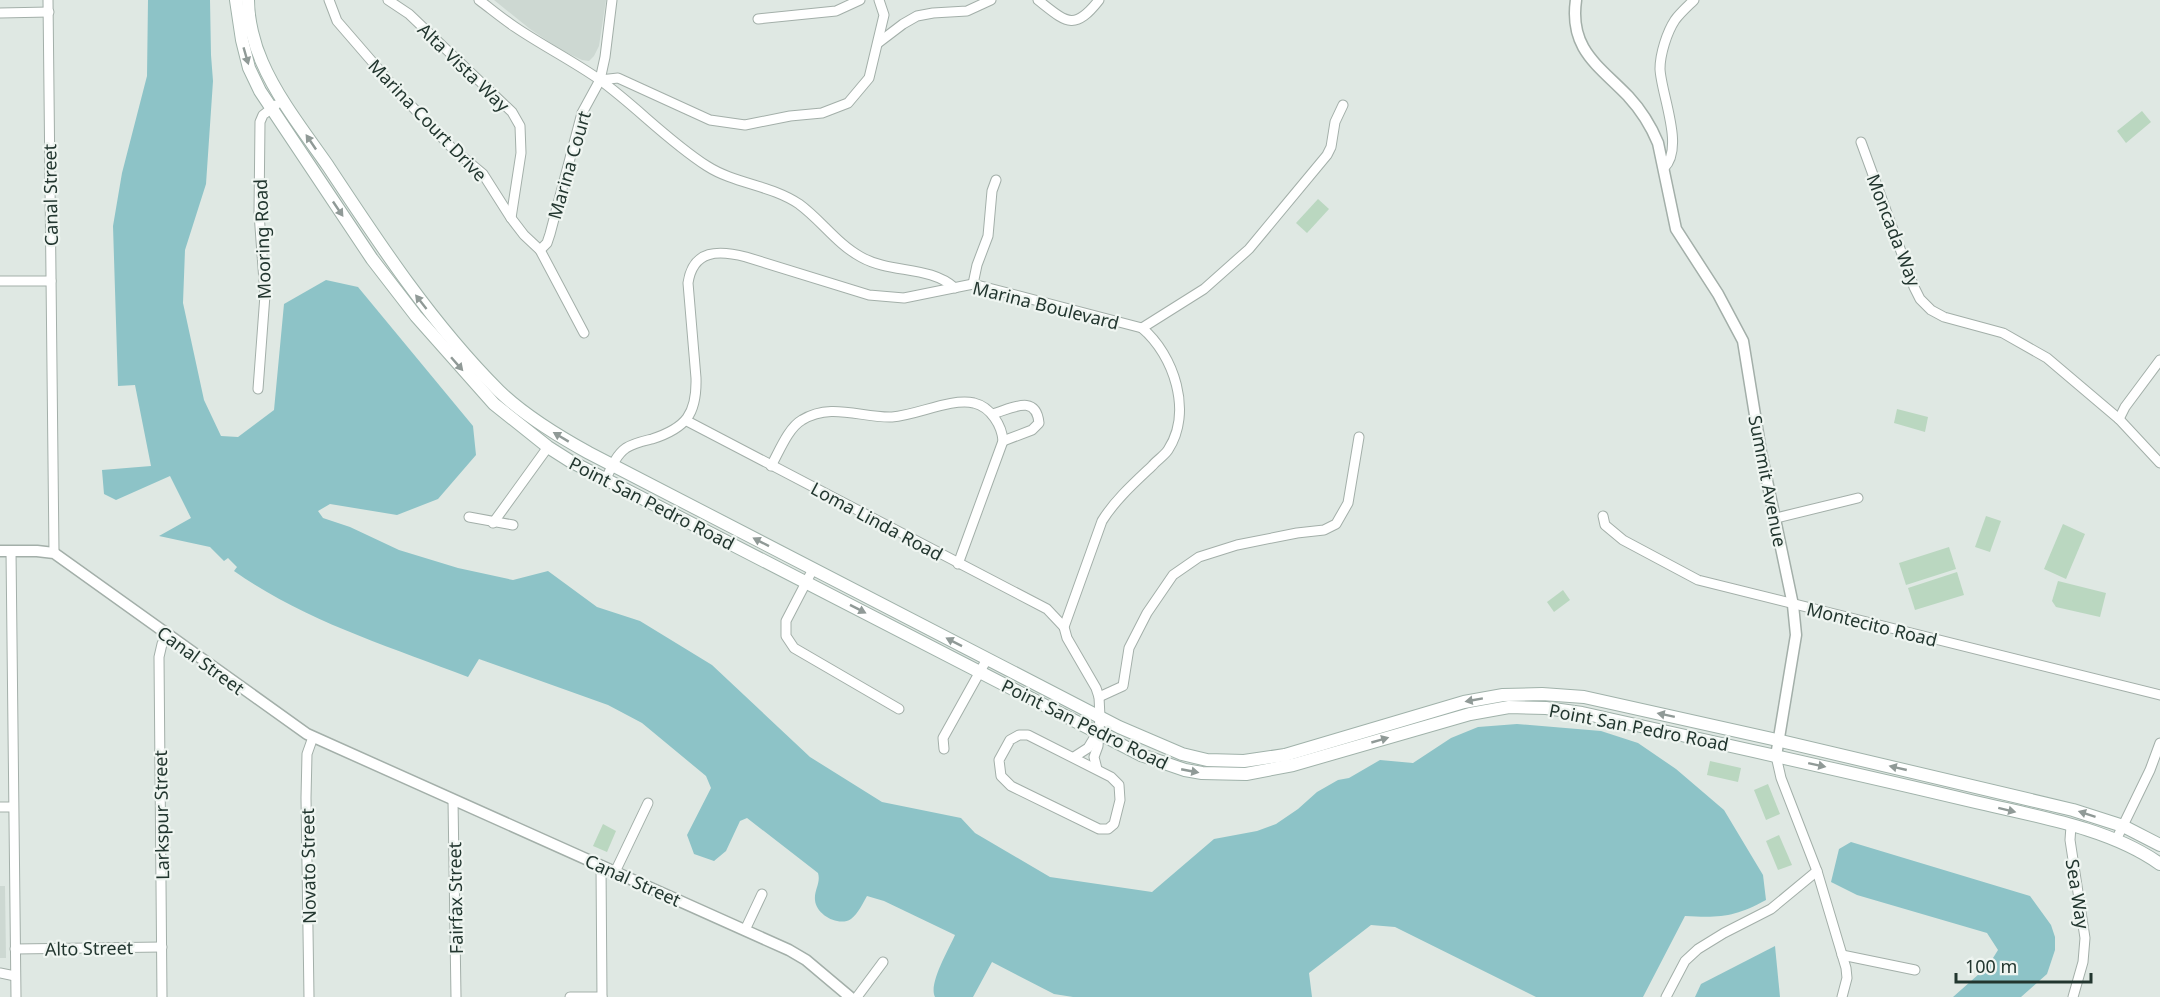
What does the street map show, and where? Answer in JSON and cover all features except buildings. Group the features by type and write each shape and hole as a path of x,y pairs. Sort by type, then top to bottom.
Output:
{"main road":[{"name":"Point San Pedro Road","path":"236,0 249,68 270,109 372,259 417,316 494,404 548,447 570,461 1097,734 1165,765 1202,773 1246,774 1293,765 1470,714 1509,707 1546,708 1582,713 1865,775 2071,826 2116,840 2146,854 2160,864"},
{"name":"Point San Pedro Road","path":"248,0 248,11 262,62 283,100 418,299 502,393 555,434 612,465 1160,746 1208,760 1244,761 1285,755 1464,702 1503,695 1542,694 1584,697 2073,810 2123,826 2160,845"}],"street":[{"name":"Canal Street","path":"48,0 54,553 293,726 795,953 850,997"},
{"name":"Marina Court Drive","path":"329,0 337,21 401,95 452,148 483,174 511,218 540,250 584,333"},
{"name":"Alta Vista Way","path":"388,0 418,22 512,112 520,126 520,153 511,218"},
{"path":"478,0 515,27 600,80 706,166 731,179 778,194 798,204 862,258 893,268 931,274 946,280 955,288"},
{"name":"Marina Court","path":"540,250 547,243 582,112 600,80 612,0"},
{"path":"758,19 836,11 860,0"},
{"path":"600,80 618,78 710,120 745,125 790,116 822,113 848,103 869,78 884,15 879,0"},
{"path":"878,43 917,16 967,11 991,0"},
{"path":"1038,0 1060,18 1076,21 1086,16 1099,0"},
{"name":"Summit Avenue","path":"1576,0 1574,14 1577,34 1584,51 1608,80 1630,99 1653,131 1664,168 1676,229 1719,294 1743,341 1761,452 1793,605 1796,635 1776,756 1781,778 1817,871 1842,954 1847,978 1842,997"},
{"path":"1664,168 1669,163 1672,146 1660,68 1664,46 1673,24 1694,0"},
{"path":"0,13 48,12"},
{"path":"270,109 283,100"},
{"path":"1142,328 1204,290 1249,249 1327,155 1331,147 1335,122 1343,105"},
{"name":"Mooring Road","path":"258,389 265,295 259,213 260,122 263,115 270,109"},
{"name":"Moncada Way","path":"1861,142 1920,299 1931,310 1944,317 2003,333 2047,357 2119,419 2160,464"},
{"path":"973,284 976,265 988,236 992,191 996,180"},
{"name":"Marina Boulevard","path":"687,421 693,410 696,394 688,283 690,272 703,256 714,253 729,253 869,296 904,298 973,284 1142,328 1164,355 1177,386 1180,416 1178,426 1169,449 1110,508 1102,521 1064,627"},
{"path":"0,281 51,281"},
{"path":"2119,419 2125,406 2160,360"},
{"path":"771,466 799,421 816,413 834,410 892,417 961,402 976,403 992,414 1002,432 1003,441 958,564"},
{"path":"992,414 1026,405 1038,412 1039,423 1032,429 1003,441"},
{"path":"606,479 612,465 627,448 665,435 687,421"},
{"name":"Loma Linda Road","path":"687,421 1047,609 1064,627"},
{"path":"1099,697 1123,686 1129,648 1173,575 1199,557 1237,545 1324,530 1335,524 1348,503 1359,437"},
{"path":"493,523 548,447"},
{"path":"1776,518 1857,498"},
{"name":"Montecito Road","path":"1603,516 1605,525 1623,540 1698,580 2160,695"},
{"path":"469,517 513,525"},
{"path":"16,997 14,807 8,690 5,551 54,553"},
{"path":"813,569 786,621 786,636 794,648 899,709"},
{"path":"1064,627 1067,638 1099,697 1098,746 1094,757 1097,769"},
{"name":"Larkspur Street","path":"162,997 159,657 160,648 167,635"},
{"path":"944,749 944,738 987,659"},
{"path":"1074,757 1088,748 1097,734"},
{"path":"1019,735 1028,735 1074,757 1111,777 1119,785 1120,800 1114,824 1107,829 1099,829 1011,786 1001,776 998,765 1011,740 1019,735"},
{"name":"Novato Street","path":"309,997 306,798 307,754 313,737"},
{"path":"2116,840 2150,770 2160,743"},
{"name":"Fairfax Street","path":"453,800 456,997"},
{"path":"615,872 648,803"},
{"path":"0,807 14,807"},
{"name":"Sea Way","path":"2071,826 2070,840 2085,938 2083,962 2073,997"},
{"path":"570,997 602,997 601,866"},
{"path":"1666,997 1685,961 1698,949 1772,909 1817,871"},
{"path":"746,930 762,894"},
{"name":"Alto Street","path":"15,949 162,947"},
{"path":"1842,954 1915,970"},
{"path":"856,997 883,962"},
{"path":"0,974 15,976"}],"shaded area":[{"path":"494,0 606,0 599,46 589,61 582,60 561,50 530,29"},
{"path":"0,886 5,886 6,958 0,958"}],"green space":[{"path":"2142,111 2151,122 2126,143 2117,131"},
{"path":"1318,199 1329,209 1307,233 1296,223"},
{"path":"1897,409 1928,417 1925,432 1894,423"},
{"path":"1986,516 2001,521 1990,552 1975,547"},
{"path":"2063,524 2085,534 2066,579 2044,569"},
{"path":"1949,547 1956,569 1906,585 1899,563"},
{"path":"1957,572 1964,595 1915,610 1908,588"},
{"path":"2058,581 2106,593 2100,617 2056,607 2052,601"},
{"path":"1563,590 1570,600 1554,612 1547,602"},
{"path":"1710,761 1741,768 1738,782 1707,775"},
{"path":"1768,784 1780,814 1766,820 1754,790"},
{"path":"603,824 616,831 607,852 593,846"},
{"path":"1779,835 1792,865 1778,870 1766,841"}],"water":[{"path":"148,0 210,0 213,81 206,184 185,250 183,303 204,400 221,436 238,437 274,410 284,304 326,280 358,287 473,426 476,455 438,499 397,515 330,504 318,511 323,518 350,527 399,550 458,568 513,580 548,571 597,607 640,621 712,665 810,757 882,802 961,818 975,833 1050,877 1152,892 1214,839 1257,831 1276,824 1317,792 1338,780 1349,778 1380,760 1413,763 1451,738 1478,727 1517,724 1601,731 1638,743 1676,769 1724,810 1763,875 1766,900 1727,915 1685,916 1643,997 1536,997 1395,927 1371,925 1309,973 1312,997 1073,997 1054,994 992,962 973,997 935,997 934,984 955,935 884,901 867,896 851,919 840,922 829,918 816,905 818,873 747,818 740,821 726,851 714,861 694,854 687,835 711,788 706,776 642,723 608,705 479,659 468,677 378,643 318,618 261,589 234,571 237,567 228,558 224,561 210,547 159,536 191,518 170,476 116,500 104,494 102,470 151,466 135,385 118,386 113,226 122,173 147,76"},
{"path":"1851,842 2030,896 2051,925 2055,937 2055,950 2047,974 2021,997 1953,997 1988,966 1998,950 1987,933 1857,895 1831,882 1839,849"},
{"path":"1775,946 1780,997 1695,997 1701,984"}]}
